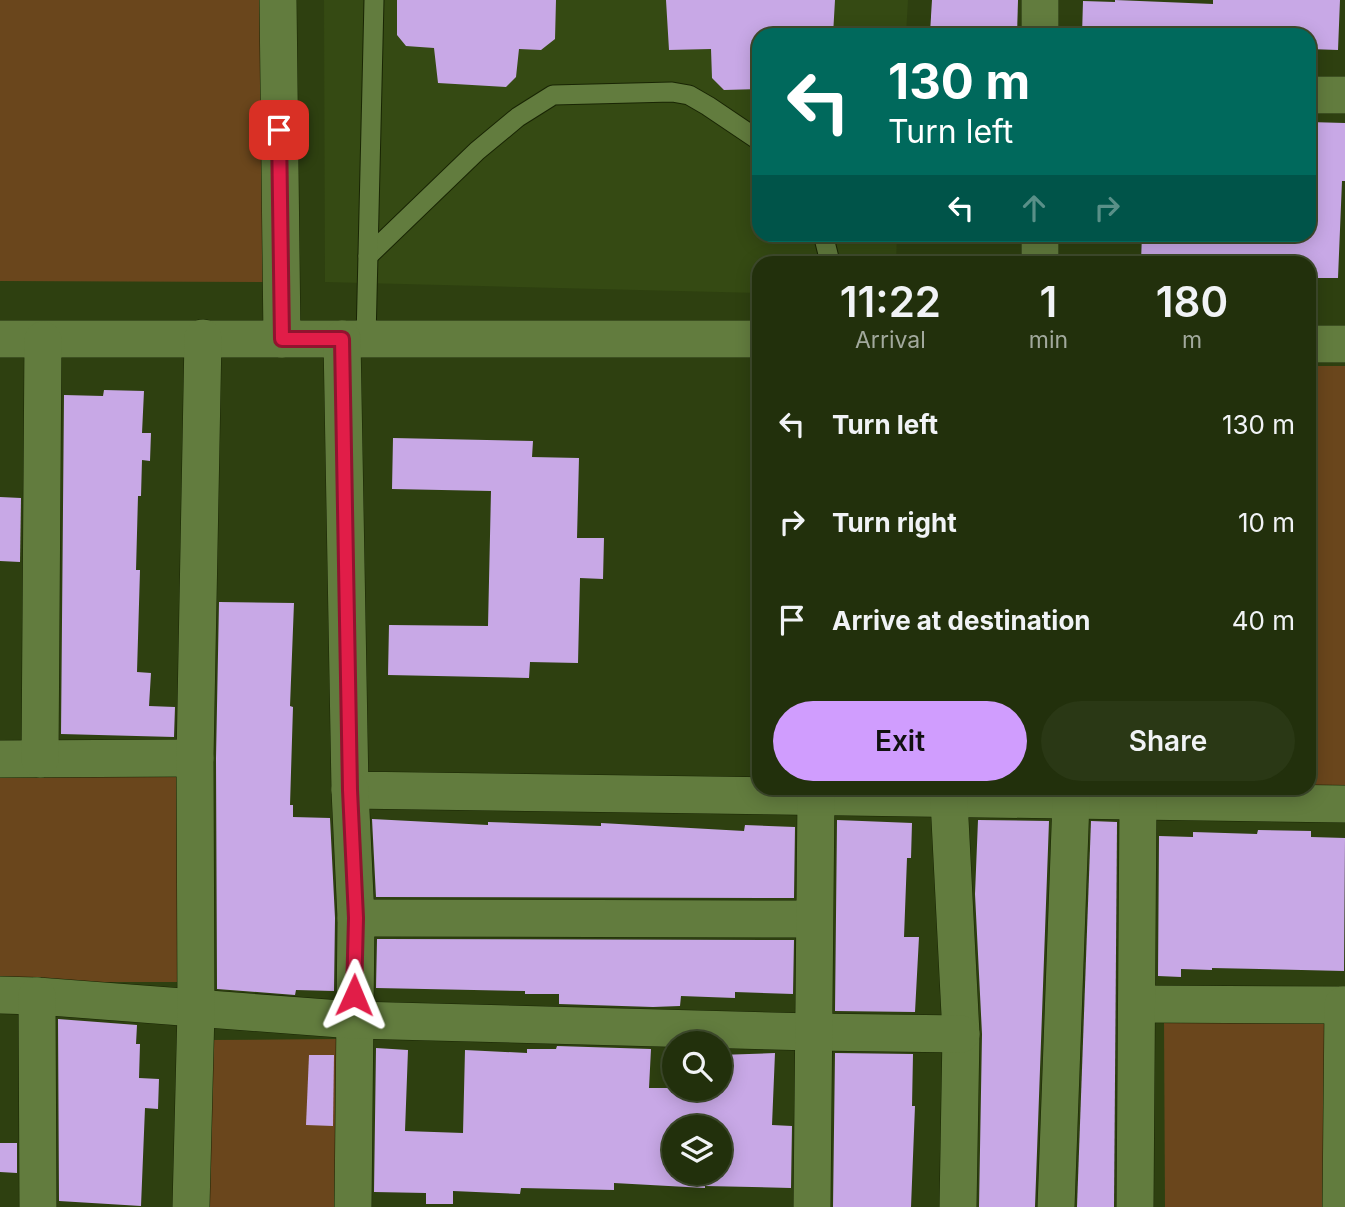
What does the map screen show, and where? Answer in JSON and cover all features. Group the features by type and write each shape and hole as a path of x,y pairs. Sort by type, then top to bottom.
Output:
{"street":[{"path":"278,0 282,339"},
{"path":"1040,0 1040,28"},
{"path":"1316,95 1345,95"},
{"path":"191,1207 196,1010 195,758 203,338"},
{"path":"0,339 752,340"},
{"path":"353,1207 356,918 350,790 354,339"},
{"path":"40,759 43,340"},
{"path":"1316,344 1345,344"},
{"path":"0,759 195,758"},
{"path":"350,790 816,797 945,795 1138,803 1293,796 1345,804"},
{"path":"945,795 961,1034 958,1207"},
{"path":"812,1207 816,797"},
{"path":"1056,1207 1070,802"},
{"path":"1135,1207 1138,803"},
{"path":"356,918 814,919"},
{"path":"0,995 354,1020 961,1034"},
{"path":"37,996 38,1207"},
{"path":"1137,1004 1344,1005 1341,1207"}],"lane":[{"path":"354,339 368,256 374,0"},
{"path":"368,256 477,151 518,117 552,95 672,92 689,96 752,136"}],"shaded area":[{"path":"0,0 288,0 286,282 0,281"},
{"path":"324,0 908,0 906,28 752,28 752,242 897,242 896,256 752,256 752,293 325,282"},
{"path":"1316,366 1345,366 1345,790 1316,788"},
{"path":"0,771 180,771 179,982 0,982"},
{"path":"1324,1018 1325,1207 1165,1207 1164,1019"},
{"path":"338,1039 337,1207 207,1207 207,1040"}],"building":[{"path":"397,0 556,0 555,39 541,50 519,49 516,77 506,87 438,83 434,48 406,46 397,35"},
{"path":"666,0 835,0 833,28 752,28 752,89 724,90 712,78 711,49 669,50"},
{"path":"932,0 1018,0 1017,28 930,28"},
{"path":"1213,0 1340,0 1338,50 1316,49 1316,28 1082,28 1083,1 1213,4"},
{"path":"1316,122 1345,123 1345,181 1342,181 1338,278 1316,278 1316,256 1141,256 1142,242 1316,242"},
{"path":"104,390 144,391 142,433 151,433 150,461 142,460 141,496 138,496 136,570 140,570 137,672 151,673 149,706 175,707 174,737 61,734 64,395 103,396"},
{"path":"393,438 533,441 532,457 579,458 577,538 604,538 603,579 580,578 578,663 530,662 529,678 388,675 389,625 488,626 491,491 392,489"},
{"path":"0,497 21,498 20,562 0,561"},
{"path":"219,602 294,603 290,805 293,805 293,817 330,818 335,918 334,991 296,990 295,995 217,989 216,758"},
{"path":"372,819 488,825 488,822 601,826 601,823 744,831 745,825 795,827 794,898 376,897"},
{"path":"837,820 912,823 911,858 907,858 904,937 919,937 915,1012 835,1011"},
{"path":"978,820 1049,821 1035,1207 979,1207 982,1034 975,894"},
{"path":"1091,821 1117,822 1114,1207 1077,1207"},
{"path":"1258,830 1311,831 1311,837 1345,838 1344,971 1212,968 1181,969 1181,977 1158,976 1159,836 1193,837 1193,832 1257,834"},
{"path":"377,939 794,940 793,994 735,992 735,998 681,996 680,1006 653,1007 559,1004 559,994 525,994 525,991 376,988"},
{"path":"58,1019 137,1025 136,1044 140,1044 139,1078 159,1079 158,1109 145,1108 141,1206 59,1201"},
{"path":"557,1046 651,1049 649,1088 662,1088 662,1101 732,1101 732,1055 775,1053 772,1125 792,1126 791,1188 705,1188 614,1183 614,1190 521,1188 520,1194 453,1191 453,1204 426,1204 426,1193 374,1192 376,1048 408,1050 405,1131 463,1133 465,1050 527,1053 527,1049 556,1049"},
{"path":"835,1053 913,1054 912,1106 915,1106 911,1207 833,1207"},
{"path":"309,1055 334,1055 333,1126 306,1125"},
{"path":"0,1143 17,1143 17,1173 0,1172"}],"route":[{"path":"279,130 282,339 342,339 350,790 356,918 354,995"}]}
